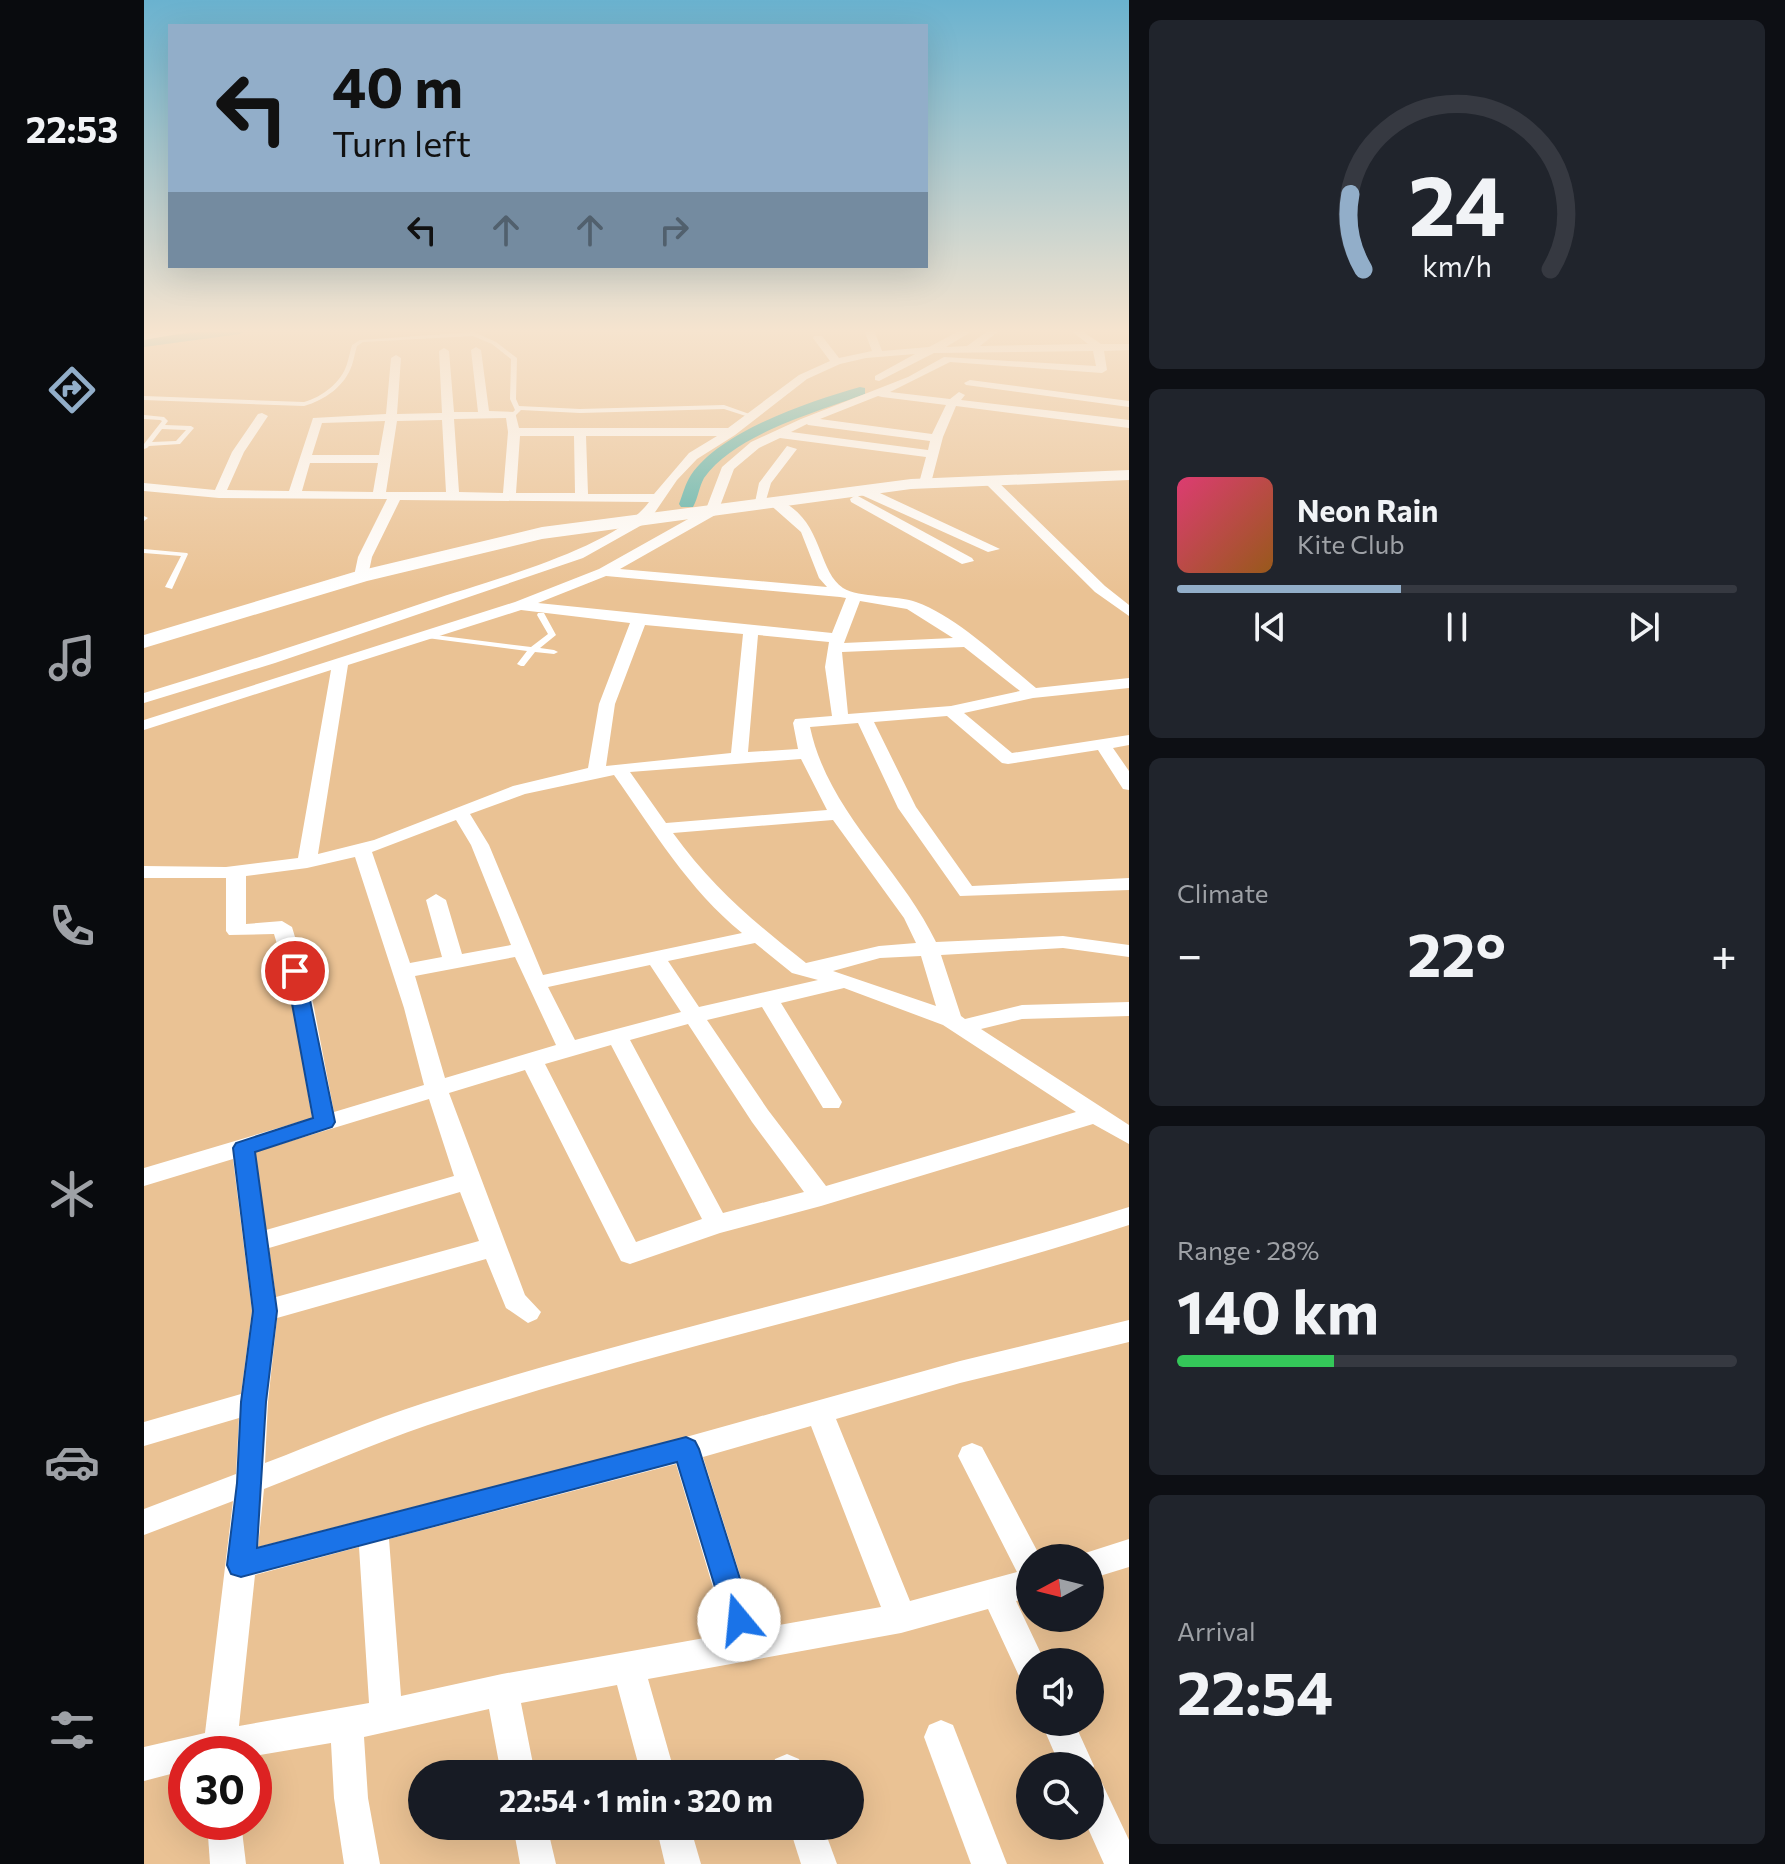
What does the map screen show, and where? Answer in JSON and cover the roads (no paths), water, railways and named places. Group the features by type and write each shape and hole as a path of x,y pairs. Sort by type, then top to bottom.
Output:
{"main road":[{"path":"144,642 361,576 515,538 644,518 925,483 1129,475"}],"street":[{"path":"219,494 238,452 261,417"},
{"path":"379,496 391,417"},
{"path":"294,495 317,420 435,417"},
{"path":"449,417 453,497"},
{"path":"509,497 515,417"},
{"path":"144,698 568,559 644,518 686,462 751,417"},
{"path":"144,725 427,636 520,605 604,572 712,511 728,467 741,454 776,433 816,417"},
{"path":"925,483 934,454 935,438 944,417"},
{"path":"1055,417 1129,424"},
{"path":"514,432 735,429 769,421"},
{"path":"805,421 935,438"},
{"path":"580,432 582,497"},
{"path":"776,433 934,454"},
{"path":"791,449 765,483 767,503 807,530 826,578 848,594"},
{"path":"306,459 385,459"},
{"path":"989,480 1100,589 1129,612"},
{"path":"144,487 219,494 656,498"},
{"path":"854,491 993,549"},
{"path":"854,491 967,561"},
{"path":"361,576 365,557 395,496"},
{"path":"604,572 848,594 917,607 969,642 1033,693"},
{"path":"841,721 833,667 848,594"},
{"path":"520,605 836,643 969,642"},
{"path":"596,773 607,704 639,620"},
{"path":"739,758 751,632"},
{"path":"334,638 358,658"},
{"path":"307,862 340,664"},
{"path":"1129,667 1123,669 1121,674 1129,683"},
{"path":"956,1023 914,917 838,814 807,753 801,723 951,711 1033,693 1129,683"},
{"path":"951,711 1008,759 1129,740"},
{"path":"865,720 907,808 967,892 1129,884"},
{"path":"1102,743 1129,785"},
{"path":"144,872 236,872 307,862 362,849 519,790 596,773 807,753"},
{"path":"620,771 685,863 756,936 806,972 845,981 956,1023 1129,1136"},
{"path":"460,812 480,845 536,983 569,1049"},
{"path":"661,829 838,814"},
{"path":"362,849 404,971 436,1087 468,1181 515,1301 528,1312"},
{"path":"236,872 236,931 282,927 300,987 324,1122"},
{"path":"436,900 454,962"},
{"path":"536,983 756,936"},
{"path":"806,972 879,952 1063,942 1129,951"},
{"path":"404,971 524,949"},
{"path":"655,957 760,1116 821,1197"},
{"path":"144,1177 569,1049 692,1016 845,981"},
{"path":"768,999 831,1102"},
{"path":"956,1023 1022,1012 1129,1009"},
{"path":"617,1036 717,1224"},
{"path":"532,1061 630,1254 717,1224 821,1197 1098,1114"},
{"path":"220,1736 250,1483 254,1402 265,1311 243,1148"},
{"path":"258,1242 468,1181"},
{"path":"144,1522 423,1415 560,1374 1041,1244 1129,1216"},
{"path":"265,1311 494,1247"},
{"path":"241,1565 686,1449 960,1372 1129,1331"},
{"path":"144,1434 254,1402"},
{"path":"820,1413 901,1618"},
{"path":"686,1449 747,1648"},
{"path":"972,1456 1018,1544"},
{"path":"373,1530 386,1715"},
{"path":"1104,1561 1129,1553"},
{"path":"272,1739 502,1690 629,1670 901,1618 1016,1587"},
{"path":"996,1593 1022,1648"},
{"path":"629,1670 654,1760"},
{"path":"502,1690 515,1760"},
{"path":"347,1724 351,1798 362,1864"},
{"path":"941,1737 989,1864"},
{"path":"144,1764 168,1759"},
{"path":"1104,1825 1122,1864"},
{"path":"226,1840 228,1864"},
{"path":"533,1840 538,1864"},
{"path":"677,1840 683,1864"},
{"path":"811,1840 819,1864"}],"lane":[{"path":"144,417 165,421 146,446"},
{"path":"146,446 178,443 191,428 161,427"},
{"path":"144,551 185,554 169,587"},
{"path":"521,664 532,650 552,635 541,615"},
{"path":"427,636 554,652"}],"waterway":[{"path":"687,504 699,475 715,459 753,434 791,417"}]}
